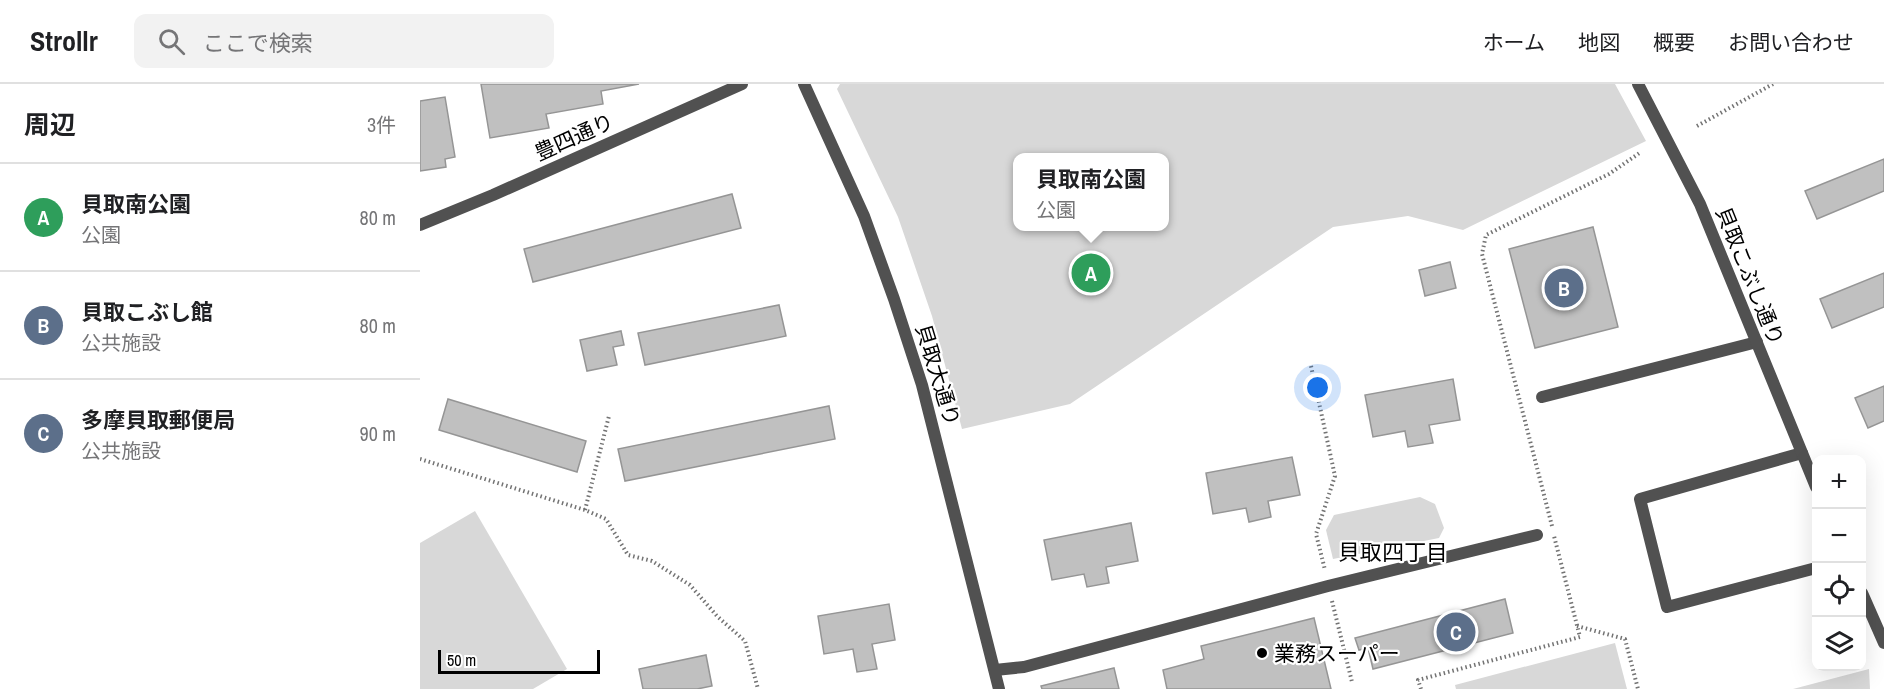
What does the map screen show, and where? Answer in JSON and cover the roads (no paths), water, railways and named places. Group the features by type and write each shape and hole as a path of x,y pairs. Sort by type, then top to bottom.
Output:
{"street":[{"name":"豊四通り","path":"420,225 742,84"},
{"name":"貝取大通り","path":"804,84 864,216 908,342 936,436 999,689"},
{"name":"貝取こぶし通り","path":"1638,84 1700,204 1812,477"},
{"path":"1542,397 1757,342"},
{"path":"1802,453 1640,499 1667,607 1812,569"},
{"path":"995,670 1024,667 1328,585 1537,535"},
{"path":"1866,602 1884,643"}],"place":[{"name":"貝取南公園","path":"1091,273"},
{"name":"貝取こぶし館","path":"1564,288"},
{"name":"多摩貝取郵便局","path":"1456,632"},
{"name":"業務スーパー","path":"1262,653"}],"district":[{"name":"貝取四丁目","path":"1393,552"}]}
